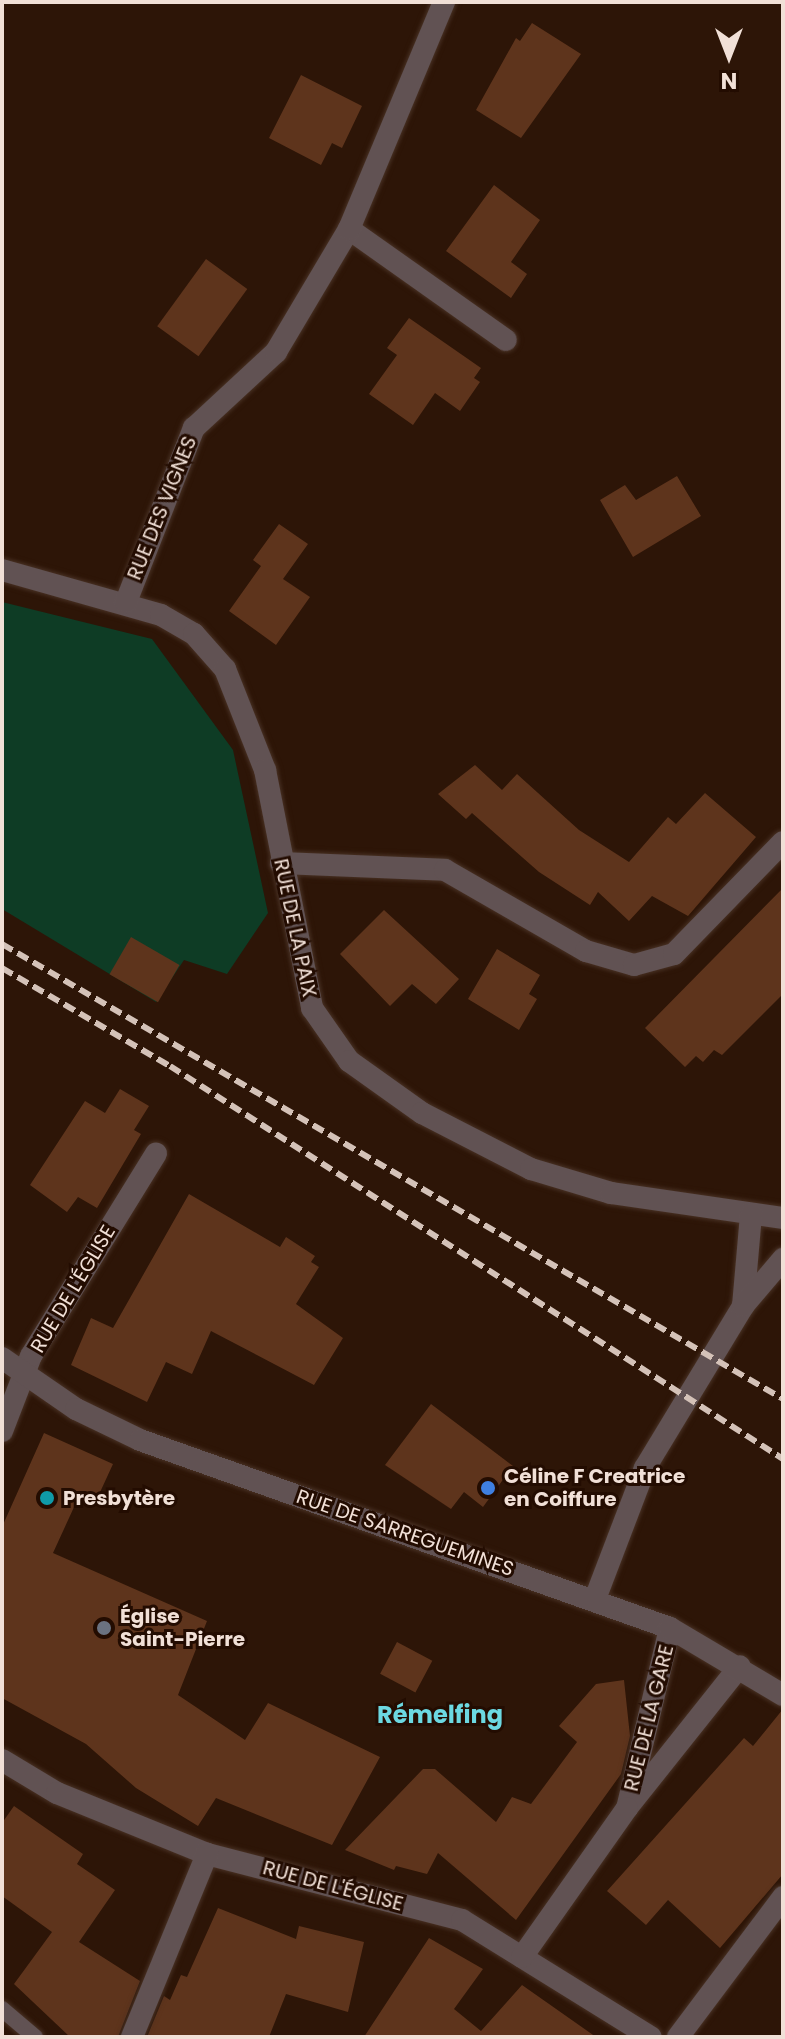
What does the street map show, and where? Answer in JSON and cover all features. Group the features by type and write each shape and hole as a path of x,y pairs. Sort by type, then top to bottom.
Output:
{"street":[{"name":"RUE DES VIGNES","path":"126,602 194,428 276,352 349,229 444,2"},
{"path":"349,229 506,340"},
{"name":"RUE DE LA PAIX","path":"2,570 126,602 194,634 225,669 261,756 312,1008 349,1061 422,1113 531,1169 611,1193 783,1218"},
{"path":"281,863 445,870 586,951 634,965 674,954 783,842"},
{"name":"RUE DE L'ÉGLISE","path":"2,1431 25,1376 156,1154"},
{"path":"743,1306 751,1214"},
{"path":"595,1599 645,1468 743,1306 783,1259"},
{"name":"RUE DE SARREGUEMINES","path":"2,1358 25,1376 140,1440 670,1628 740,1666 783,1695"},
{"name":"RUE DE LA GARE","path":"627,1808 670,1628"},
{"name":"RUE DE LA GARE","path":"522,1957 627,1808 740,1666"},
{"name":"RUE DE L'ÉGLISE","path":"2,1760 57,1793 207,1854 462,1920 651,2037"},
{"path":"132,2037 207,1854"},
{"path":"678,2037 783,1897"}],"lane":[{"path":"2,2009 35,2037"}],"green space":[{"path":"2,602 152,639 233,750 268,913 227,974 184,960 156,1002 2,909"}],"building":[{"path":"532,23 581,54 521,138 476,110 516,38 520,41"},
{"path":"301,75 362,106 342,148 332,143 321,165 269,138"},
{"path":"494,185 540,220 511,262 527,274 511,298 446,251"},
{"path":"206,259 247,289 198,356 157,326"},
{"path":"409,318 481,368 474,378 480,382 460,411 435,393 413,425 369,394 397,355 387,348"},
{"path":"677,476 701,516 633,557 600,500 625,485 636,500"},
{"path":"279,524 308,544 283,579 310,597 276,645 229,611 261,566 253,560"},
{"path":"475,765 502,790 517,774 579,830 629,862 668,817 676,824 705,793 756,837 688,916 652,896 629,921 598,892 590,905 539,872 472,813 466,819 438,794"},
{"path":"783,888 783,994 722,1055 714,1050 703,1062 696,1056 685,1067 645,1028"},
{"path":"384,910 459,979 436,1004 412,984 390,1006 340,954"},
{"path":"131,937 179,965 158,1002 110,974"},
{"path":"497,949 540,975 529,994 537,999 519,1030 468,999"},
{"path":"120,1089 149,1106 134,1130 141,1134 97,1208 78,1197 67,1212 30,1185 85,1101 105,1113"},
{"path":"189,1194 280,1247 286,1237 315,1256 311,1262 319,1267 296,1304 343,1338 314,1385 211,1331 192,1374 166,1362 147,1402 71,1365 91,1318 113,1328"},
{"path":"431,1404 513,1466 483,1507 464,1492 451,1509 385,1465"},
{"path":"44,1433 113,1464 96,1501 80,1494 53,1553 207,1621 178,1695 245,1740 268,1703 380,1757 332,1845 216,1798 198,1826 136,1788 86,1744 2,1698 2,1527"},
{"path":"397,1642 432,1661 415,1693 380,1674"},
{"path":"624,1680 630,1736 621,1774 516,1920 438,1853 427,1874 396,1866 394,1870 345,1850 423,1769 435,1769 496,1822 512,1797 531,1804 577,1742 559,1726 596,1684"},
{"path":"783,1709 783,1874 720,1948 668,1900 646,1925 607,1891 744,1738 753,1746"},
{"path":"14,1806 83,1854 77,1864 115,1890 79,1942 140,1981 118,2037 70,2037 14,1984 52,1932 2,1896 2,1823"},
{"path":"218,1908 296,1939 299,1926 364,1942 348,2012 286,1994 269,2037 147,2037 164,1996 170,2000 181,1975 187,1977"},
{"path":"429,1938 483,1969 454,2009 481,2031 522,1985 596,2037 364,2037"}],"railway":[{"path":"2,944 783,1399"},
{"path":"2,968 170,1066 783,1459"}],"place":[{"name":"Céline F Creatrice en Coiffure","path":"488,1488"},
{"name":"Presbytère","path":"47,1498"},
{"name":"Église Saint-Pierre","path":"104,1628"}],"district":[{"name":"Rémelfing","path":"440,1715"}]}
